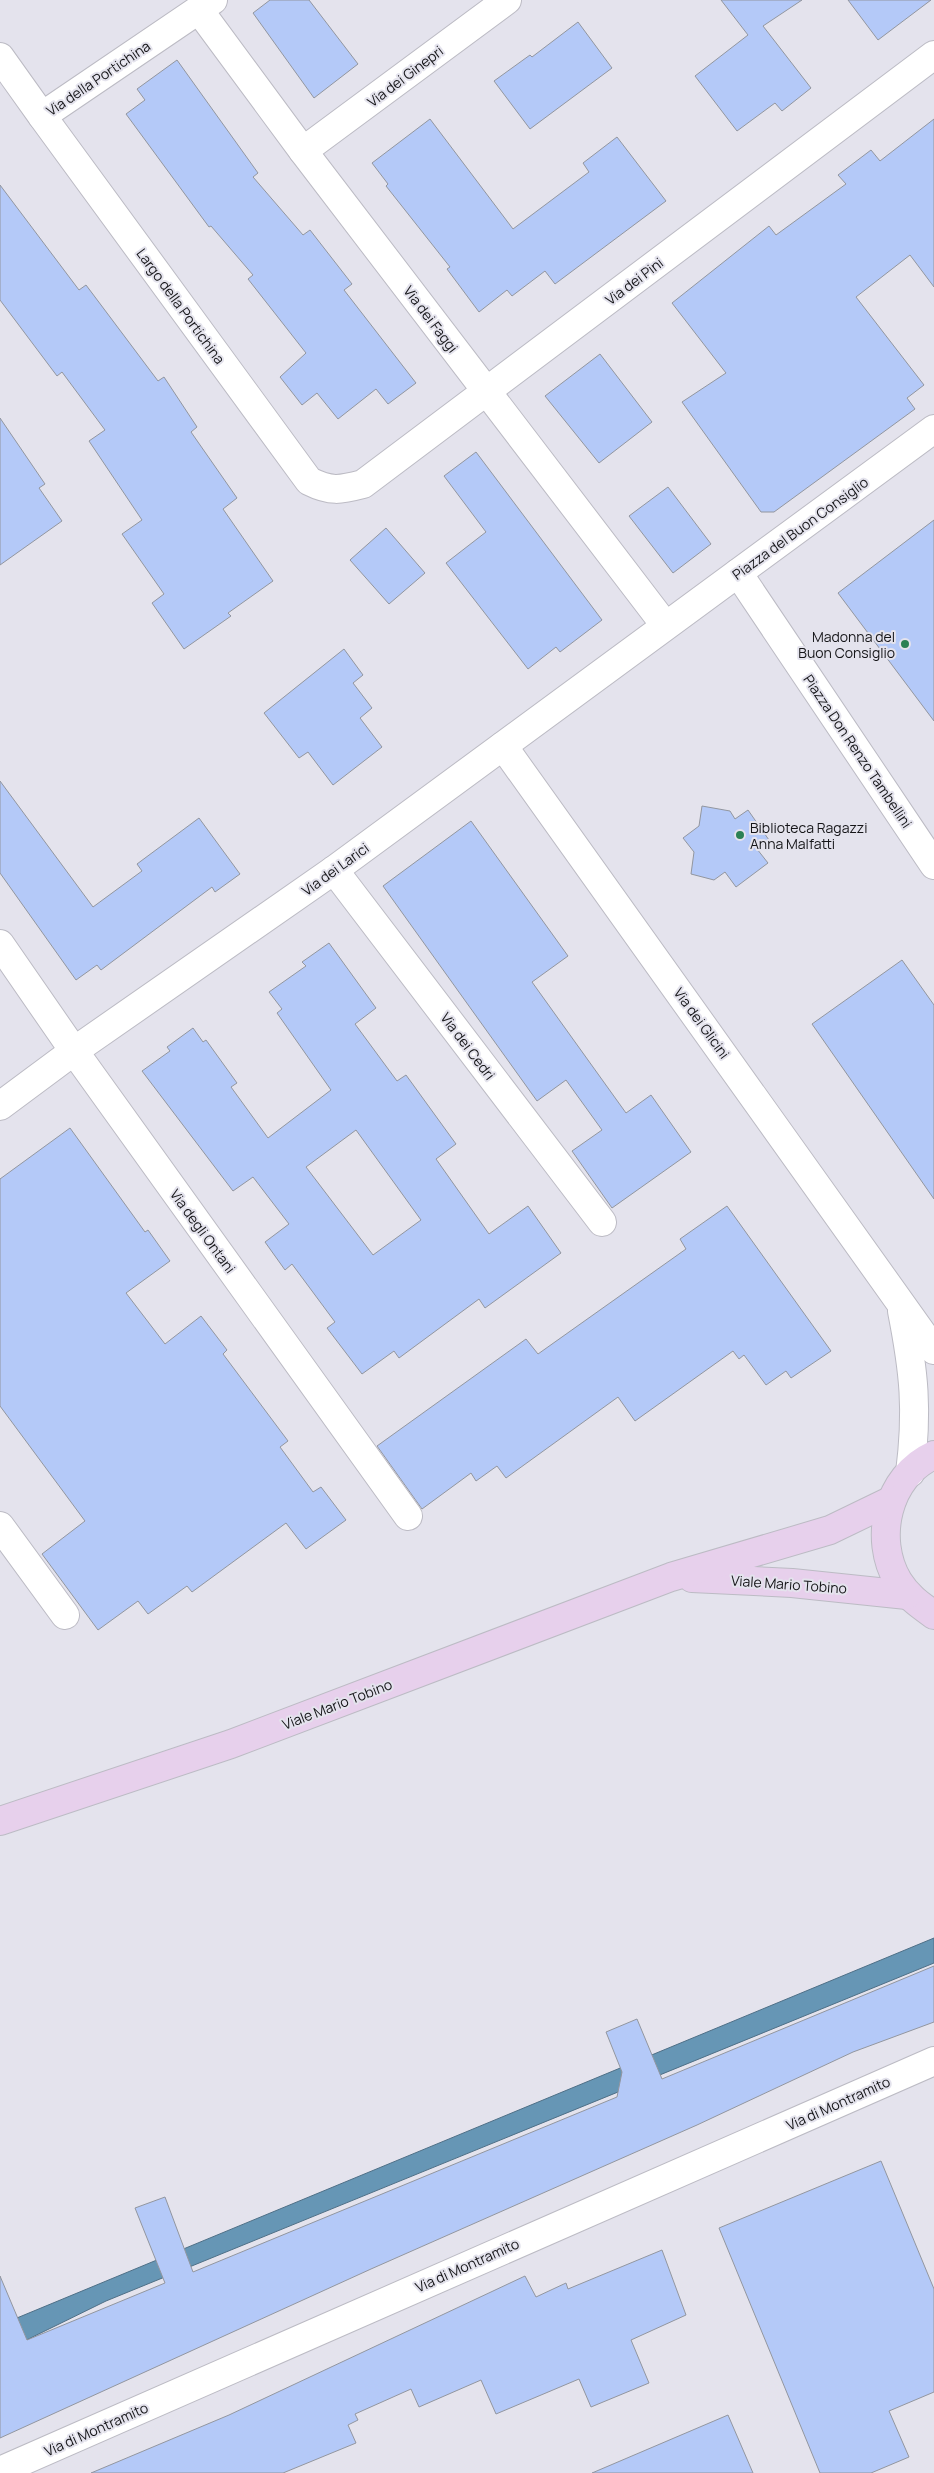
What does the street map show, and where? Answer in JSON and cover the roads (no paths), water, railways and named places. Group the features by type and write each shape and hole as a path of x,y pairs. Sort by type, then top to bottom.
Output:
{"main road":[{"path":"934,1455 910,1473 899,1485 886,1521 885,1543 890,1565 908,1595 934,1615"},
{"name":"Viale Mario Tobino","path":"0,1821 231,1744 671,1577 830,1530 892,1500"},
{"name":"Viale Mario Tobino","path":"671,1577 792,1583 908,1595"}],"street":[{"name":"Via dei Ginepri","path":"304,151 507,0"},
{"name":"Via dei Faggi","path":"206,5 304,151 665,625"},
{"name":"Via della Portichina","path":"0,57 42,116 206,5"},
{"name":"Via dei Pini","path":"326,490 341,490 363,484 934,55"},
{"name":"Largo della Portichina","path":"42,116 310,481 326,490"},
{"name":"Piazza del Buon Consiglio","path":"665,625 934,429"},
{"name":"Piazza Don Renzo Tambellini","path":"738,573 932,857"},
{"name":"Via dei Larici","path":"0,1106 74,1051 334,870 665,625"},
{"name":"Via dei Glicini","path":"503,746 934,1350"},
{"name":"Via dei Cedri","path":"334,870 602,1222"},
{"name":"Via degli Ontani","path":"0,944 74,1051 408,1516"},
{"name":"Via dei Glicini","path":"900,1300 912,1359 915,1397 915,1431 910,1473"},
{"path":"0,1526 65,1615"},
{"name":"Via di Montramito","path":"0,2471 934,2061"}],"water":[{"path":"934,1938 934,1963 106,2301 0,2353 0,2325"}],"place":[{"name":"Madonna del Buon Consiglio","path":"905,644"},
{"name":"Biblioteca Ragazzi Anna Malfatti","path":"740,835"}]}
